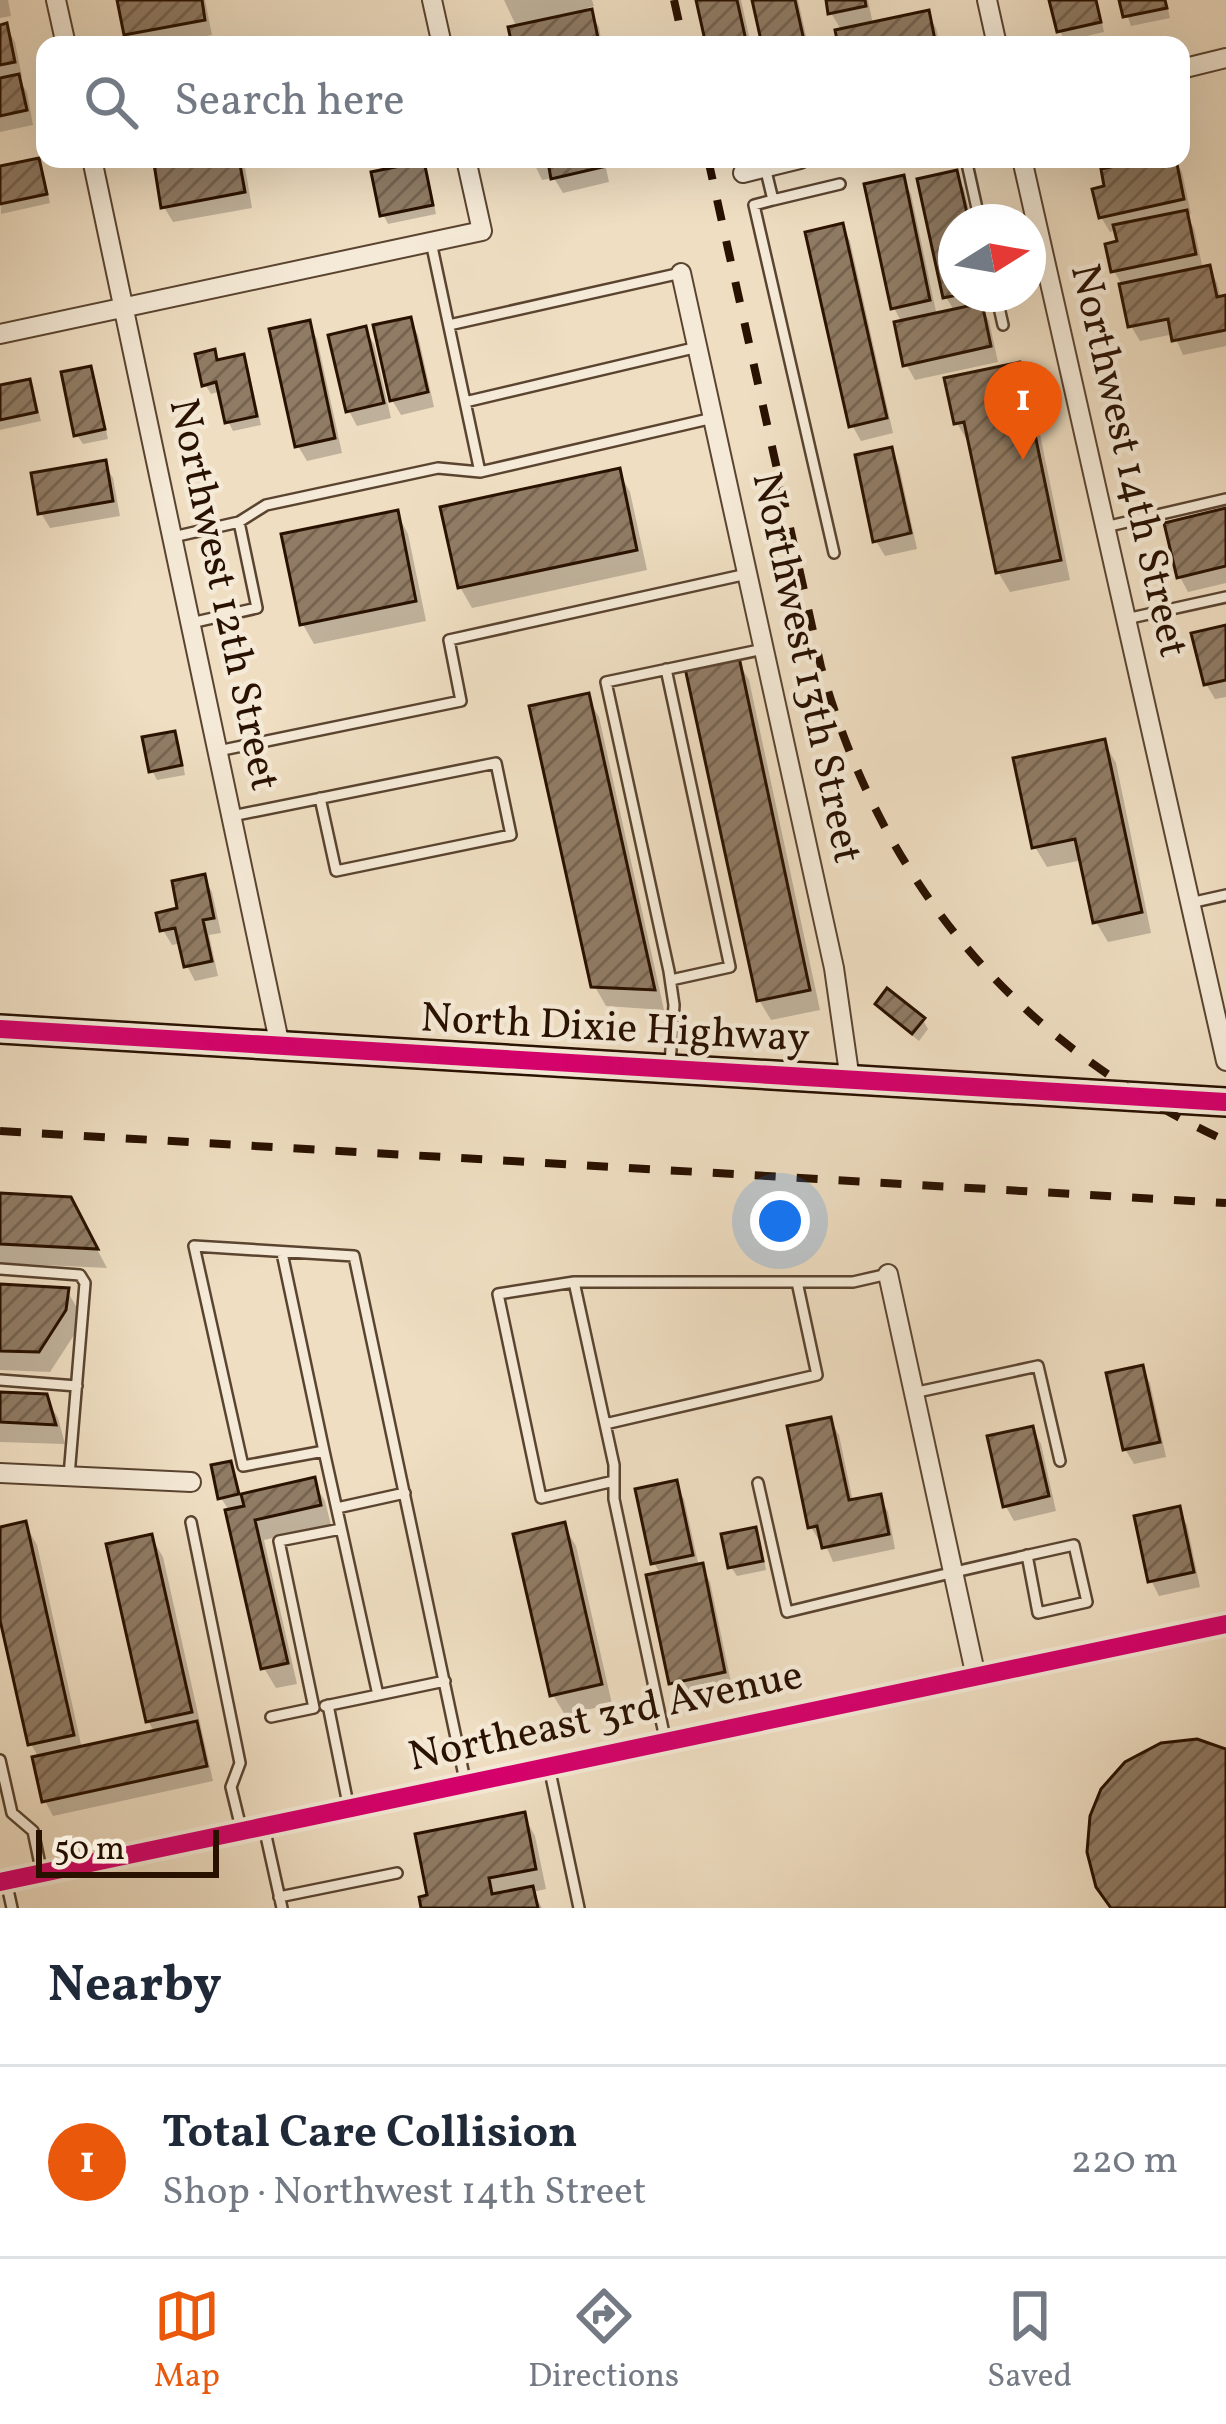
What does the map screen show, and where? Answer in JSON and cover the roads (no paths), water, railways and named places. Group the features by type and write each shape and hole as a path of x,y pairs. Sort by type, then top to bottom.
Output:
{"main road":[{"name":"North Dixie Highway","path":"0,1029 1226,1102"}],"street":[{"path":"56,0 64,36"},
{"path":"432,0 440,36"},
{"path":"987,0 995,36"},
{"path":"1190,67 1226,58"},
{"name":"Northwest 12th Street","path":"94,168 280,1046"},
{"path":"0,334 482,231 468,168"},
{"path":"743,173 761,168"},
{"name":"Northwest 14th Street","path":"1024,168 1226,1060"},
{"name":"Northwest 13th Street","path":"681,273 834,968 850,1080"},
{"path":"888,1274 976,1677"},
{"path":"0,1473 191,1482"},
{"name":"Northeast 3rd Avenue","path":"3,1882 1226,1624"}],"lane":[{"path":"765,168 773,200"},
{"path":"968,168 976,204"},
{"path":"834,554 754,205 840,184"},
{"path":"431,242 480,472"},
{"path":"448,325 681,273"},
{"path":"1000,312 1003,325"},
{"path":"465,402 698,347"},
{"path":"173,537 238,522 266,505 438,468 480,472 713,418"},
{"path":"1105,526 1226,499"},
{"path":"191,623 257,608 238,522"},
{"path":"218,752 461,701 449,640 747,574"},
{"path":"1126,619 1226,597"},
{"path":"669,1069 674,1005 670,980 605,682 764,649"},
{"path":"666,669 730,967 670,980"},
{"path":"232,816 320,798 496,763 511,835 335,871 320,798"},
{"path":"1190,903 1226,895"},
{"path":"324,1451 243,1466 194,1246 354,1256 466,1785"},
{"path":"282,1252 378,1695"},
{"path":"0,1269 80,1275 85,1283 69,1476"},
{"path":"614,1481 541,1498 498,1294 574,1282 853,1282 888,1274"},
{"path":"574,1282 666,1742"},
{"path":"605,1424 817,1375 797,1282"},
{"path":"914,1394 1038,1366 1060,1461"},
{"path":"0,1380 77,1386"},
{"path":"758,1483 787,1612 1074,1545 1087,1602 1038,1613 1027,1556"},
{"path":"337,1508 405,1493"},
{"path":"190,1522 240,1763 231,1787 242,1832"},
{"path":"314,1708 279,1541 341,1529"},
{"path":"271,1717 445,1682"},
{"path":"328,1705 349,1809"},
{"path":"0,1760 12,1813 33,1831 42,1874"},
{"path":"549,1767 579,1908"},
{"path":"264,1827 280,1902 397,1873"},
{"path":"3,1882 12,1908"}],"railway":[{"path":"674,0 682,36"},
{"path":"710,168 821,667 848,747 881,820 922,888 969,950 1023,1007 1084,1057 1152,1102 1226,1141"},
{"path":"0,1131 1226,1203"}],"place":[{"name":"Total Care Collision","path":"1023,460"}]}
